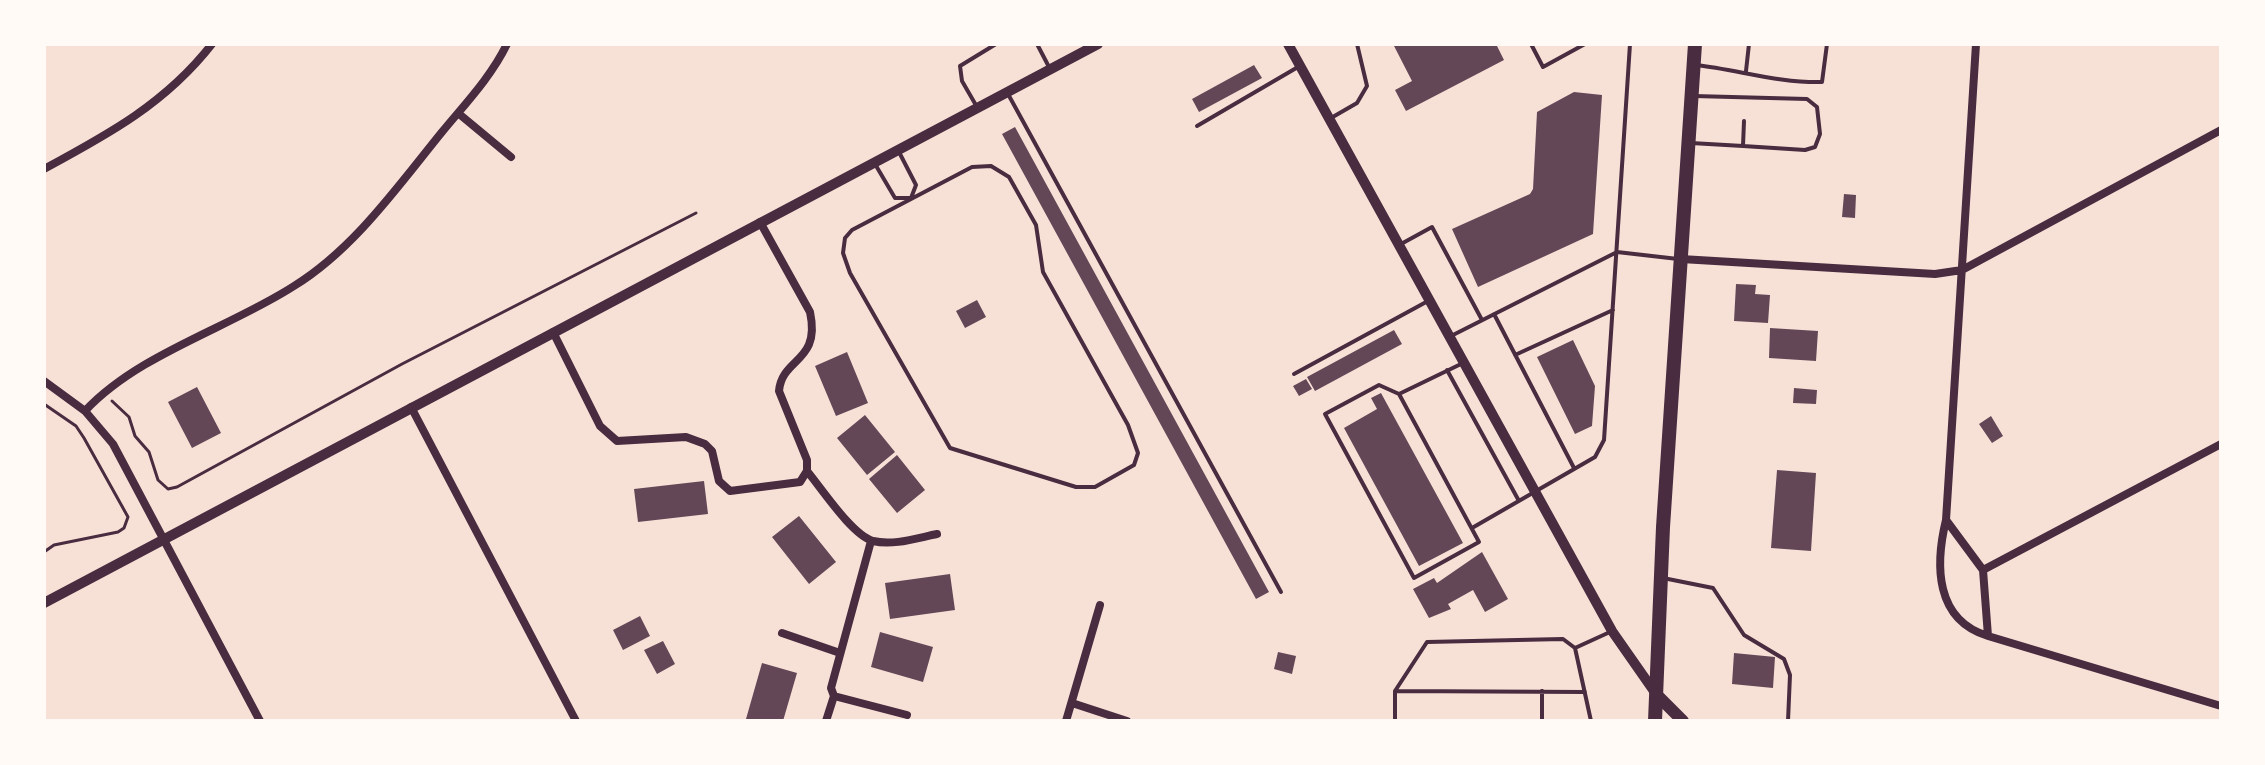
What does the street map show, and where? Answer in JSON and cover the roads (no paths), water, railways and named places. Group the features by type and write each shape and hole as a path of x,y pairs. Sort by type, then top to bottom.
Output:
{"main road":[{"path":"1655,721 1661,577 1695,44"},
{"path":"1656,694 1683,721"}],"street":[{"path":"44,169 138,117 176,85 212,44"},
{"path":"85,411 104,392 313,273 371,217 489,74 507,44"},
{"path":"44,603 1098,44"},
{"path":"1288,44 1612,631 1656,694"},
{"path":"1976,44 1946,520 1939,549 1939,573 1946,597 1968,630 2221,706"},
{"path":"458,113 511,157"},
{"path":"1681,259 1935,274 1962,270 2221,130"},
{"path":"553,332 600,426 617,441 695,439 712,451 719,481 730,491 800,482 807,471 807,460 779,391 784,376 807,352 813,324 810,312 760,222"},
{"path":"44,381 85,411 113,444 260,721"},
{"path":"411,407 576,721"},
{"path":"1983,570 2221,444"},
{"path":"807,471 857,531 871,541 890,543 937,534"},
{"path":"1946,520 1983,570 1988,636"},
{"path":"826,721 834,696 831,688 871,541"},
{"path":"1066,721 1100,605"},
{"path":"782,633 840,653"},
{"path":"834,696 907,715"},
{"path":"1072,703 1127,721"}],"lane":[{"path":"977,107 962,81 960,66 996,44"},
{"path":"1037,44 1050,69"},
{"path":"1329,119 1357,103 1367,86 1357,44"},
{"path":"1531,44 1543,67 1585,44"},
{"path":"1472,528 1595,457 1604,440 1630,44"},
{"path":"1746,71 1749,44"},
{"path":"1693,65 1746,71 1762,79 1822,82 1827,44"},
{"path":"1197,126 1300,66"},
{"path":"1007,91 1281,592"},
{"path":"1688,143 1805,150 1815,147 1820,134 1817,107 1807,99 1691,96"},
{"path":"1743,146 1744,121"},
{"path":"874,162 895,198 911,198 972,167 991,166 1009,177 1036,225 1043,272 1128,425 1138,453 1134,465 1095,487 1076,487 950,448 850,273 843,253 845,238 852,230 911,198 916,185 898,150"},
{"path":"1397,246 1432,227 1482,320"},
{"path":"1448,337 1617,252 1681,259"},
{"path":"1294,374 1428,301"},
{"path":"1515,355 1613,310"},
{"path":"1494,314 1575,469"},
{"path":"1399,394 1463,362"},
{"path":"1447,370 1519,501"},
{"path":"1379,385 1399,394 1479,542 1414,578 1325,414 1379,385"},
{"path":"1661,577 1713,588 1744,635 1784,659 1790,675 1788,721"},
{"path":"1575,648 1612,631"},
{"path":"1395,721 1395,691 1427,642 1563,639 1575,648 1591,721"},
{"path":"1395,691 1585,692"},
{"path":"1542,691 1542,721"}]}
